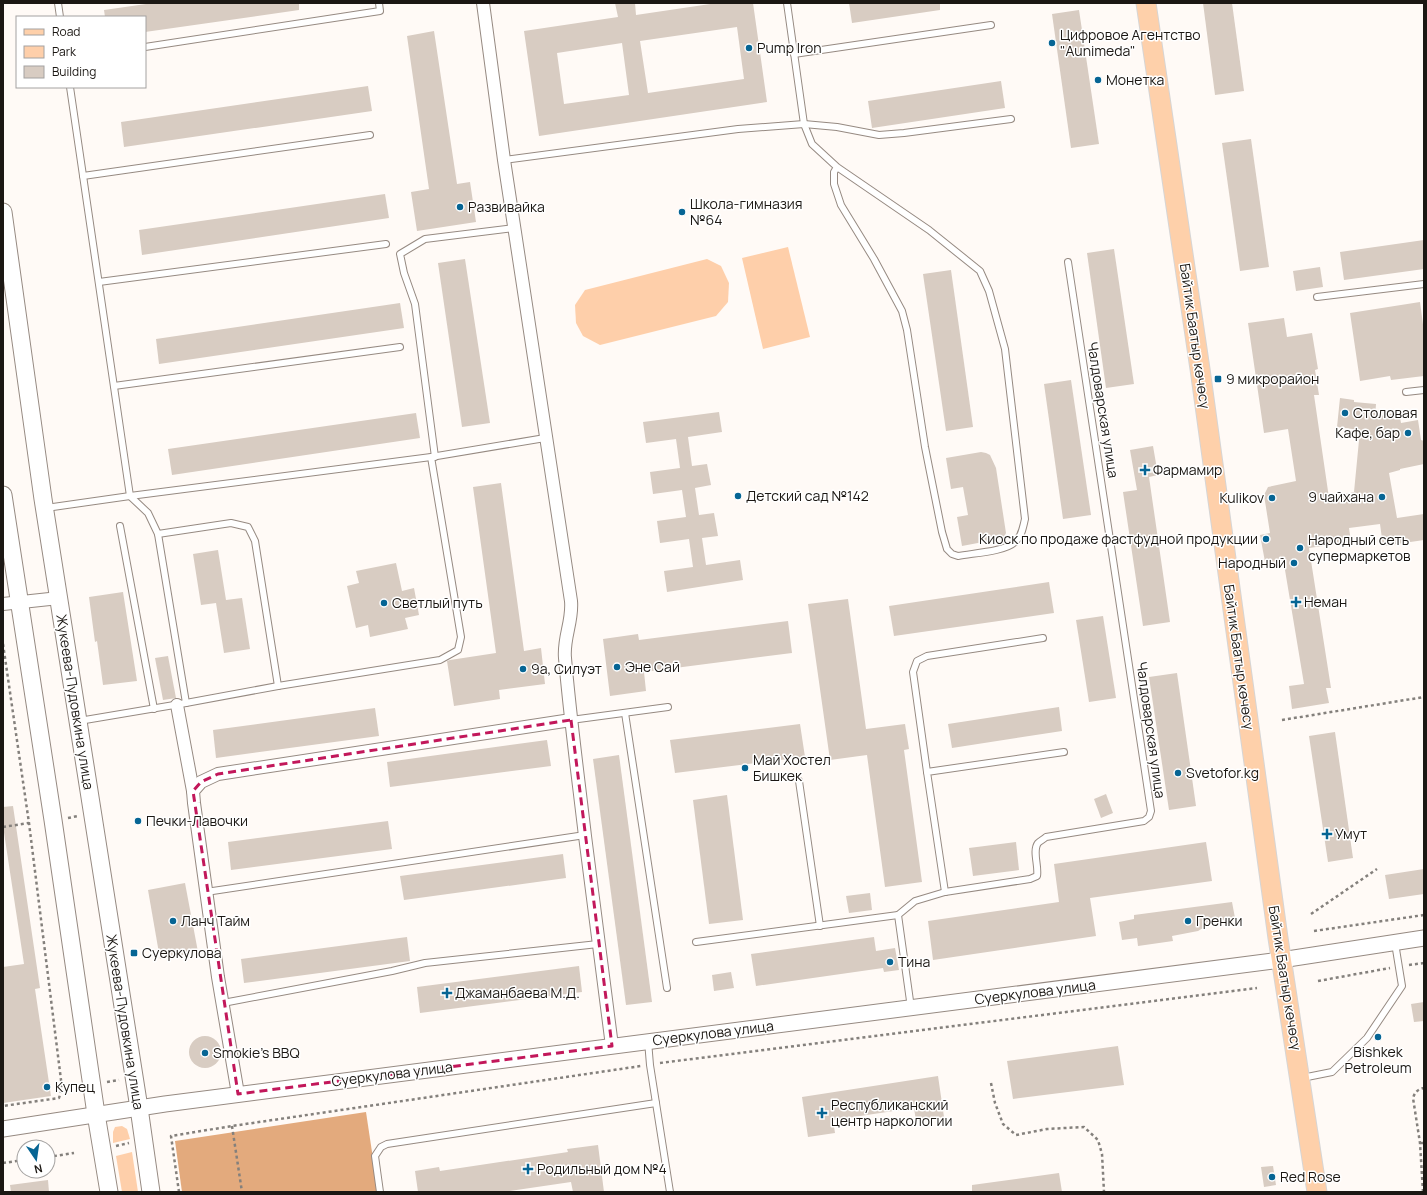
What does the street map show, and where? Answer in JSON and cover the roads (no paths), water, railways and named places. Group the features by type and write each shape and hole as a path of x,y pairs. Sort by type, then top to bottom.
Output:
{"main road":[{"name":"Байтик Баатыр көчөсү","path":"1146,3 1201,376 1281,960 1317,1192"},
{"name":"Жукеева-Пудовкина улица","path":"3,212 45,508 151,1192"},
{"path":"3,495 11,603 109,1192"}],"street":[{"path":"483,3 504,160 572,612 564,644 571,720 612,1046"},
{"path":"11,603 59,598"},
{"path":"182,704 206,892 238,1094"},
{"path":"193,791 201,782 218,774 571,720"},
{"name":"Суеркулова улица","path":"3,1129 238,1094 1281,960 1424,938"}],"lane":[{"path":"58,3 60,16"},
{"path":"146,47 380,12 379,3"},
{"path":"787,3 804,124 812,144 837,167 929,230 980,271 989,291 1005,348 1025,519 1019,537 1015,542 1003,548 958,556 952,554 947,549 942,532 925,447 907,330 902,311 874,259 841,205 834,184 834,172 837,167"},
{"path":"794,54 990,25"},
{"path":"70,88 130,496 148,513 158,534 182,704"},
{"path":"504,160 738,129 804,124 837,127 879,135 1010,119"},
{"path":"83,176 370,135"},
{"path":"78,721 154,709 278,686 440,660 458,650 461,637 433,457 415,304 404,273 400,254 425,239 514,228"},
{"path":"99,282 386,244"},
{"name":"Чалдоварская улица","path":"898,915 915,900 945,892 1030,879 1037,876 1038,869 1035,852 1038,843 1046,837 1144,821 1149,817 1151,811 1068,262"},
{"path":"1317,297 1424,284"},
{"path":"114,386 400,347"},
{"path":"1406,392 1424,390"},
{"path":"45,508 433,457 546,438"},
{"path":"158,534 231,523 248,528 255,541 278,686"},
{"path":"120,526 154,709"},
{"path":"945,892 913,672 917,661 927,656 1043,638"},
{"path":"571,720 668,707"},
{"path":"625,713 667,988"},
{"path":"927,772 1064,752"},
{"path":"799,781 820,926"},
{"path":"206,892 585,835"},
{"path":"696,942 898,915 910,1008"},
{"path":"1300,1078 1332,1072 1367,1038 1402,986 1395,943"},
{"path":"223,1003 392,971 425,963 598,944"},
{"path":"648,1042 650,1065 670,1192"},
{"path":"380,1192 375,1156 381,1147 387,1144 656,1103"}],"place":[{"name":"Цифровое Агентство \"Aunimeda\"","path":"1052,43"},
{"name":"Pump Iron","path":"749,48"},
{"name":"Монетка","path":"1098,80"},
{"name":"Развивайка","path":"460,207"},
{"name":"Школа-гимназия №64","path":"682,212"},
{"name":"9 микрорайон","path":"1218,379"},
{"name":"Столовая","path":"1345,413"},
{"name":"Кафе, бар","path":"1408,433"},
{"name":"Фармамир","path":"1145,470"},
{"name":"Детский сад №142","path":"738,496"},
{"name":"9 чайхана","path":"1382,497"},
{"name":"Kulikov","path":"1272,498"},
{"name":"Киоск по продаже фастфудной продукции","path":"1266,539"},
{"name":"Народный сеть супермаркетов","path":"1300,548"},
{"name":"Народный","path":"1294,563"},
{"name":"Неман","path":"1296,602"},
{"name":"Светлый путь","path":"384,603"},
{"name":"Эне Сай","path":"617,667"},
{"name":"9а, Силуэт","path":"523,669"},
{"name":"Май Хостел Бишкек","path":"745,768"},
{"name":"Svetofor.kg","path":"1178,773"},
{"name":"Печки-Лавочки","path":"138,821"},
{"name":"Умут","path":"1327,834"},
{"name":"Ланч Тайм","path":"173,921"},
{"name":"Гренки","path":"1188,921"},
{"name":"Суеркулова","path":"134,953"},
{"name":"Тина","path":"890,962"},
{"name":"Джаманбаева М.Д.","path":"447,993"},
{"name":"Bishkek Petroleum","path":"1378,1037"},
{"name":"Smokie's BBQ","path":"205,1053"},
{"name":"Купец","path":"47,1087"},
{"name":"Республиканский центр наркологии","path":"822,1113"},
{"name":"Родильный дом №4","path":"528,1169"},
{"name":"Red Rose","path":"1272,1177"}]}
